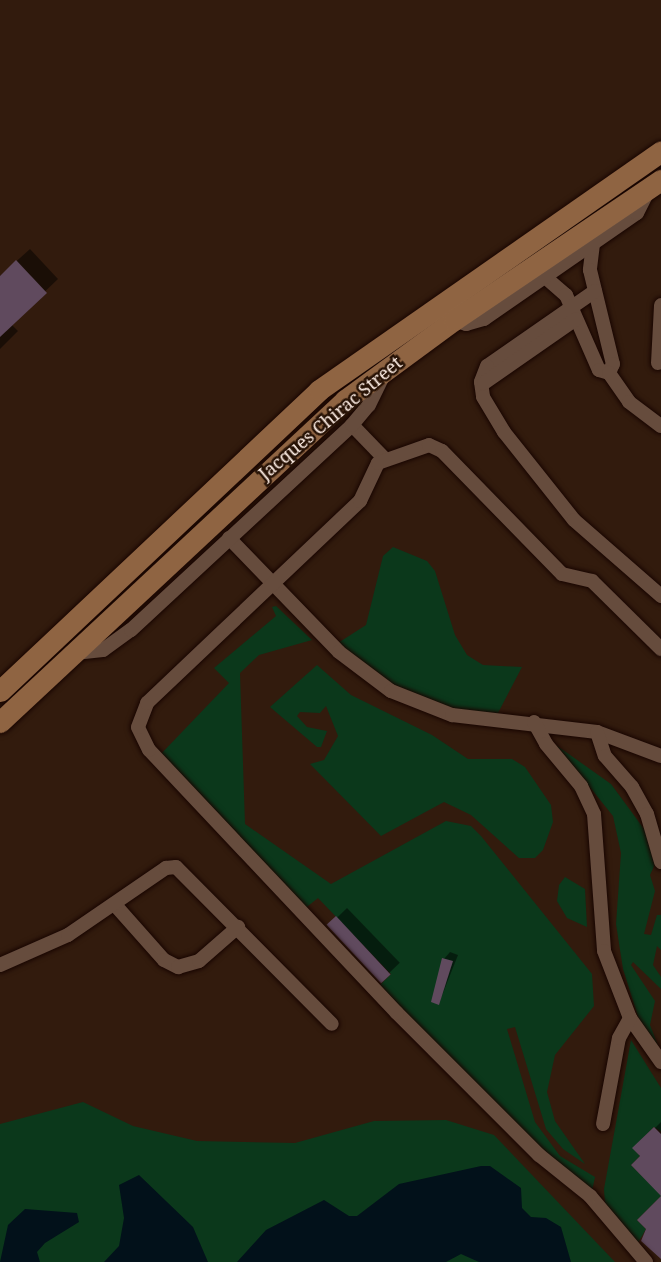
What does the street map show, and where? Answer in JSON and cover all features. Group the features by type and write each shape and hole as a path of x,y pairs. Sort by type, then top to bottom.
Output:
{"street":[{"name":"Jacques Chirac Street","path":"0,691 319,390 661,150"},
{"name":"Jacques Chirac Street","path":"0,722 301,437 386,369 454,320 655,185"},
{"path":"454,320 479,322 641,209 655,185"},
{"path":"593,244 590,261 613,364 609,373"},
{"path":"545,277 560,288 574,313 596,366 609,373 629,402 661,426"},
{"path":"595,291 574,313 500,368 482,387 491,414 555,499 612,557 661,596"},
{"path":"658,363 661,305"},
{"path":"73,653 103,650 116,643 352,425 379,388 386,369"},
{"path":"352,425 384,458"},
{"path":"646,1262 597,1203 539,1155 397,1013 144,743 139,718 147,703 360,501 373,468 384,458 429,445 438,448 562,574 592,581 661,649"},
{"path":"229,538 339,652 391,691 452,715 534,722 597,732 661,756"},
{"path":"534,722 546,744 582,786 594,814 599,842 600,930 610,973 630,1018 661,1062"},
{"path":"597,732 605,756 632,787 647,814 661,862"},
{"path":"0,965 116,906 166,868 176,867 238,926 332,1024"},
{"path":"116,906 164,960 178,967 200,961 238,926"},
{"path":"603,1124 619,1038 630,1018"}],"green space":[{"path":"393,547 427,561 435,571 455,635 467,655 483,665 522,667 498,713 448,710 401,693 338,643 366,625 383,556"},
{"path":"276,606 312,640 259,655 240,673 245,824 331,884 446,821 471,826 481,836 592,974 594,1006 555,1055 547,1092 555,1121 585,1164 563,1149 546,1129 515,1027 507,1029 535,1122 560,1156 595,1177 592,1191 558,1168 377,988 391,974 318,898 303,910 158,757 229,683 214,668 276,616 272,607"},
{"path":"317,665 351,695 432,735 468,759 512,759 525,767 551,805 553,822 543,850 535,858 519,858 471,815 444,802 381,836 310,764 324,760 338,736 326,706 320,713 300,712 297,716 307,727 327,731 321,747 317,747 270,707"},
{"path":"556,745 611,784 647,833 656,862 650,875 655,891 644,934 651,935 657,915 661,915 661,950 657,946 653,965 661,977 661,989 633,962 631,965 655,1001 650,1025 661,1053 638,1017 623,969 616,924 621,853 613,816"},
{"path":"565,877 585,889 587,927 567,918 557,901 559,885"},
{"path":"631,1040 661,1088 661,1131 654,1127 633,1148 640,1156 631,1165 650,1184 661,1183 661,1196 637,1220 646,1229 636,1246 605,1204 604,1189"},
{"path":"83,1102 133,1126 197,1141 295,1143 374,1121 446,1120 494,1135 615,1262 0,1262 0,1124"}],"shaded area":[{"path":"490,1166 521,1188 522,1208 531,1217 546,1218 561,1227 571,1262 479,1262 461,1254 446,1262 237,1262 266,1230 324,1200 349,1216 357,1216 399,1184"},
{"path":"139,1175 193,1227 208,1262 104,1262 119,1246 124,1218 119,1185"},
{"path":"25,1209 77,1213 79,1222 45,1243 37,1252 40,1262 0,1262 8,1225"}],"building":[{"path":"16,260 47,293 0,337 0,276"},
{"path":"336,916 391,975 381,983 326,925"},
{"path":"442,958 453,961 439,1005 431,1002"},
{"path":"654,1127 661,1134 661,1196 631,1165 640,1156 632,1148"},
{"path":"661,1196 661,1259 641,1241 646,1229 637,1220"}]}
